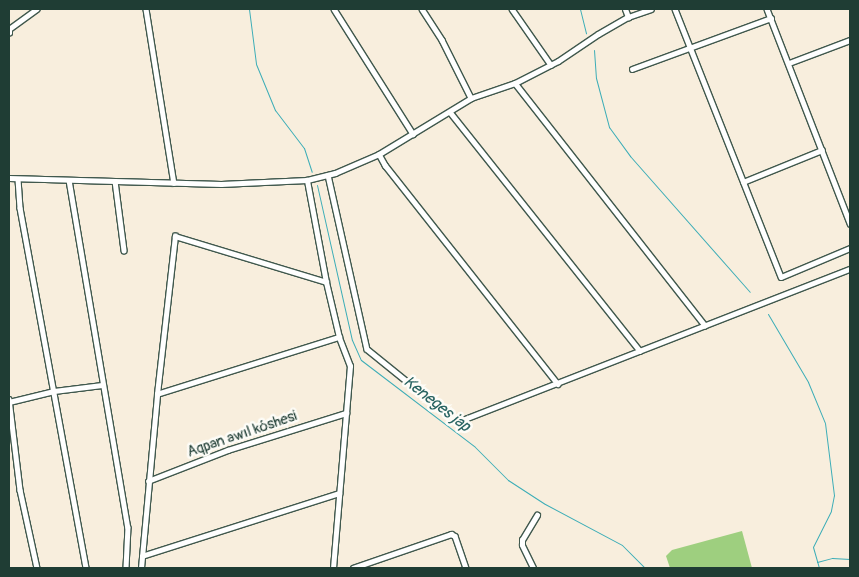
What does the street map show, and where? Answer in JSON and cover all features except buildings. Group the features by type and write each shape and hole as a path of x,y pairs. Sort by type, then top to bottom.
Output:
{"street":[{"path":"9,33 9,28 37,9"},
{"path":"146,9 174,183"},
{"path":"334,9 413,134"},
{"path":"422,9 442,40 471,98"},
{"path":"512,9 552,65"},
{"path":"625,9 628,17"},
{"path":"9,178 221,184 307,180 328,175 379,154 471,98 515,83 552,65 628,17 651,9"},
{"path":"675,9 781,277 850,248"},
{"path":"768,9 850,223"},
{"path":"632,68 771,18"},
{"path":"789,64 850,40"},
{"path":"515,83 704,325"},
{"path":"450,112 640,351"},
{"path":"743,182 822,150"},
{"path":"379,154 385,165 558,384"},
{"path":"328,175 367,349 457,422 850,269"},
{"path":"18,179 20,208 86,568"},
{"path":"69,180 102,385 128,527 126,568"},
{"path":"307,180 326,282 339,337 350,366 333,568"},
{"path":"115,181 124,250"},
{"path":"141,568 156,394 175,236 326,282"},
{"path":"156,394 339,337"},
{"path":"36,568 20,490 9,401 54,391 102,385"},
{"name":"Aqpan awıl kóshesi","path":"148,481 228,450 346,413"},
{"path":"142,556 340,493"},
{"path":"533,568 522,545 522,540 537,515"},
{"path":"354,568 451,534 455,536 466,568"}],"green space":[{"path":"742,531 752,568 670,568 666,556 672,550"}],"waterway":[{"name":"Keneges jap","path":"249,9 256,64 275,110 304,148 312,172"},
{"path":"580,9 586,33"},
{"path":"594,50 596,78 609,127 630,156 750,292"},
{"name":"Keneges jap","path":"317,185 352,340 361,360 475,447 508,480 545,504 622,545 645,568"},
{"path":"768,314 808,382 825,423 834,495 831,511 813,547 819,568"},
{"path":"817,562 832,558 850,559"}]}
